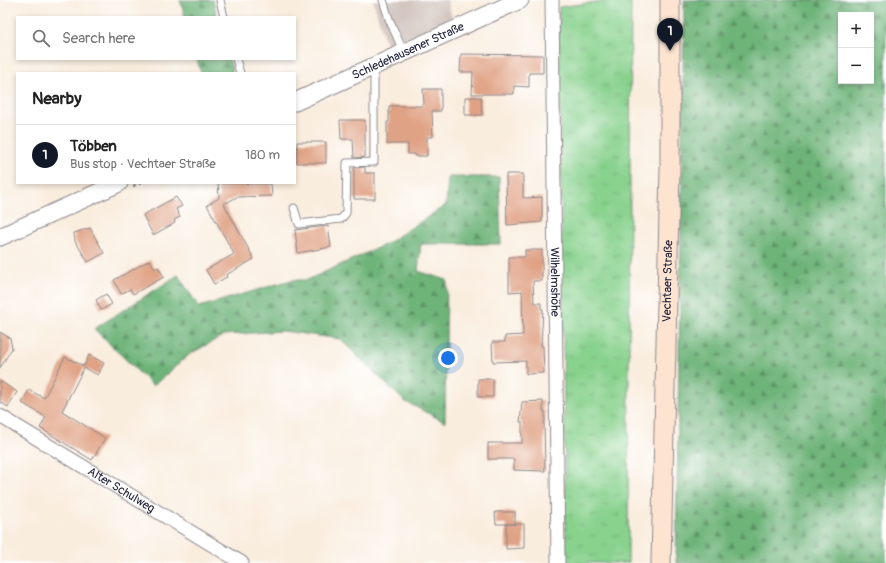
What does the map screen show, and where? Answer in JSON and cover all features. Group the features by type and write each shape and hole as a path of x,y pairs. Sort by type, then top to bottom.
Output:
{"main road":[{"name":"Vechtaer Straße","path":"661,563 670,176 670,0"}],"street":[{"name":"Schledehausener Straße","path":"296,102 520,0"},
{"name":"Wilhelmshöhe","path":"552,0 558,563"},
{"path":"0,237 117,184"},
{"name":"Alter Schulweg","path":"0,416 242,563"}],"lane":[{"path":"220,0 224,16"},
{"path":"383,0 389,19 404,53"},
{"path":"236,60 240,72"},
{"path":"294,208 299,224 341,219 346,213 347,163 374,162 374,77 371,68"}],"shaded area":[{"path":"373,0 447,0 452,17 387,48"}],"green space":[{"path":"180,0 213,0 217,16 185,16"},
{"path":"612,0 631,2 628,563 566,563 559,7"},
{"path":"684,0 886,0 886,563 676,563"},
{"path":"197,60 229,60 233,72 201,72"},
{"path":"448,177 499,177 501,244 421,244 418,271 447,280 445,422 404,401 340,339 283,331 224,335 190,354 153,386 94,329 178,275 199,307 291,280 307,280 386,244 446,205"}],"building":[{"path":"461,54 543,55 543,73 529,73 529,87 514,86 514,94 472,94 473,72 460,72"},
{"path":"423,89 441,89 441,111 432,111 433,137 427,137 427,156 416,156 415,154 408,154 408,144 387,144 387,122 389,122 389,106 422,106 424,104"},
{"path":"465,97 481,97 482,115 465,115"},
{"path":"340,120 365,120 365,157 354,158 353,139 341,139"},
{"path":"297,142 326,142 326,163 297,163"},
{"path":"365,167 365,173 375,173 375,199 354,199 354,168"},
{"path":"506,174 523,174 523,198 542,197 542,222 507,225"},
{"path":"218,184 271,184 272,196 237,197 224,204 254,259 226,275 227,277 214,284 206,270 234,254 207,205 219,198"},
{"path":"176,197 182,206 176,209 180,217 174,220 175,223 153,235 143,215"},
{"path":"328,226 331,247 298,253 295,230"},
{"path":"90,228 104,253 88,262 75,241 74,233"},
{"path":"525,250 542,250 542,281 533,281 534,303 541,303 541,309 543,309 541,346 543,346 544,373 526,374 526,361 493,362 492,342 505,342 505,336 523,335 522,291 509,292 509,257 525,257"},
{"path":"150,260 155,269 158,267 164,277 133,294 130,289 121,294 114,280"},
{"path":"106,294 112,304 101,310 96,300"},
{"path":"0,332 10,338 12,348 0,368"},
{"path":"89,355 104,363 98,375 84,368 62,411 105,438 92,460 40,428 46,417 22,403 29,390 44,398 65,357 84,366"},
{"path":"478,379 493,379 493,397 478,397"},
{"path":"0,381 17,392 8,407 0,402"},
{"path":"543,401 543,411 545,411 545,471 514,470 514,459 488,459 488,443 522,443 522,422 520,422 522,402"},
{"path":"495,512 515,512 515,524 496,524"},
{"path":"506,524 524,524 524,548 506,549"}],"place":[{"name":"Többen","path":"670,51"}]}
